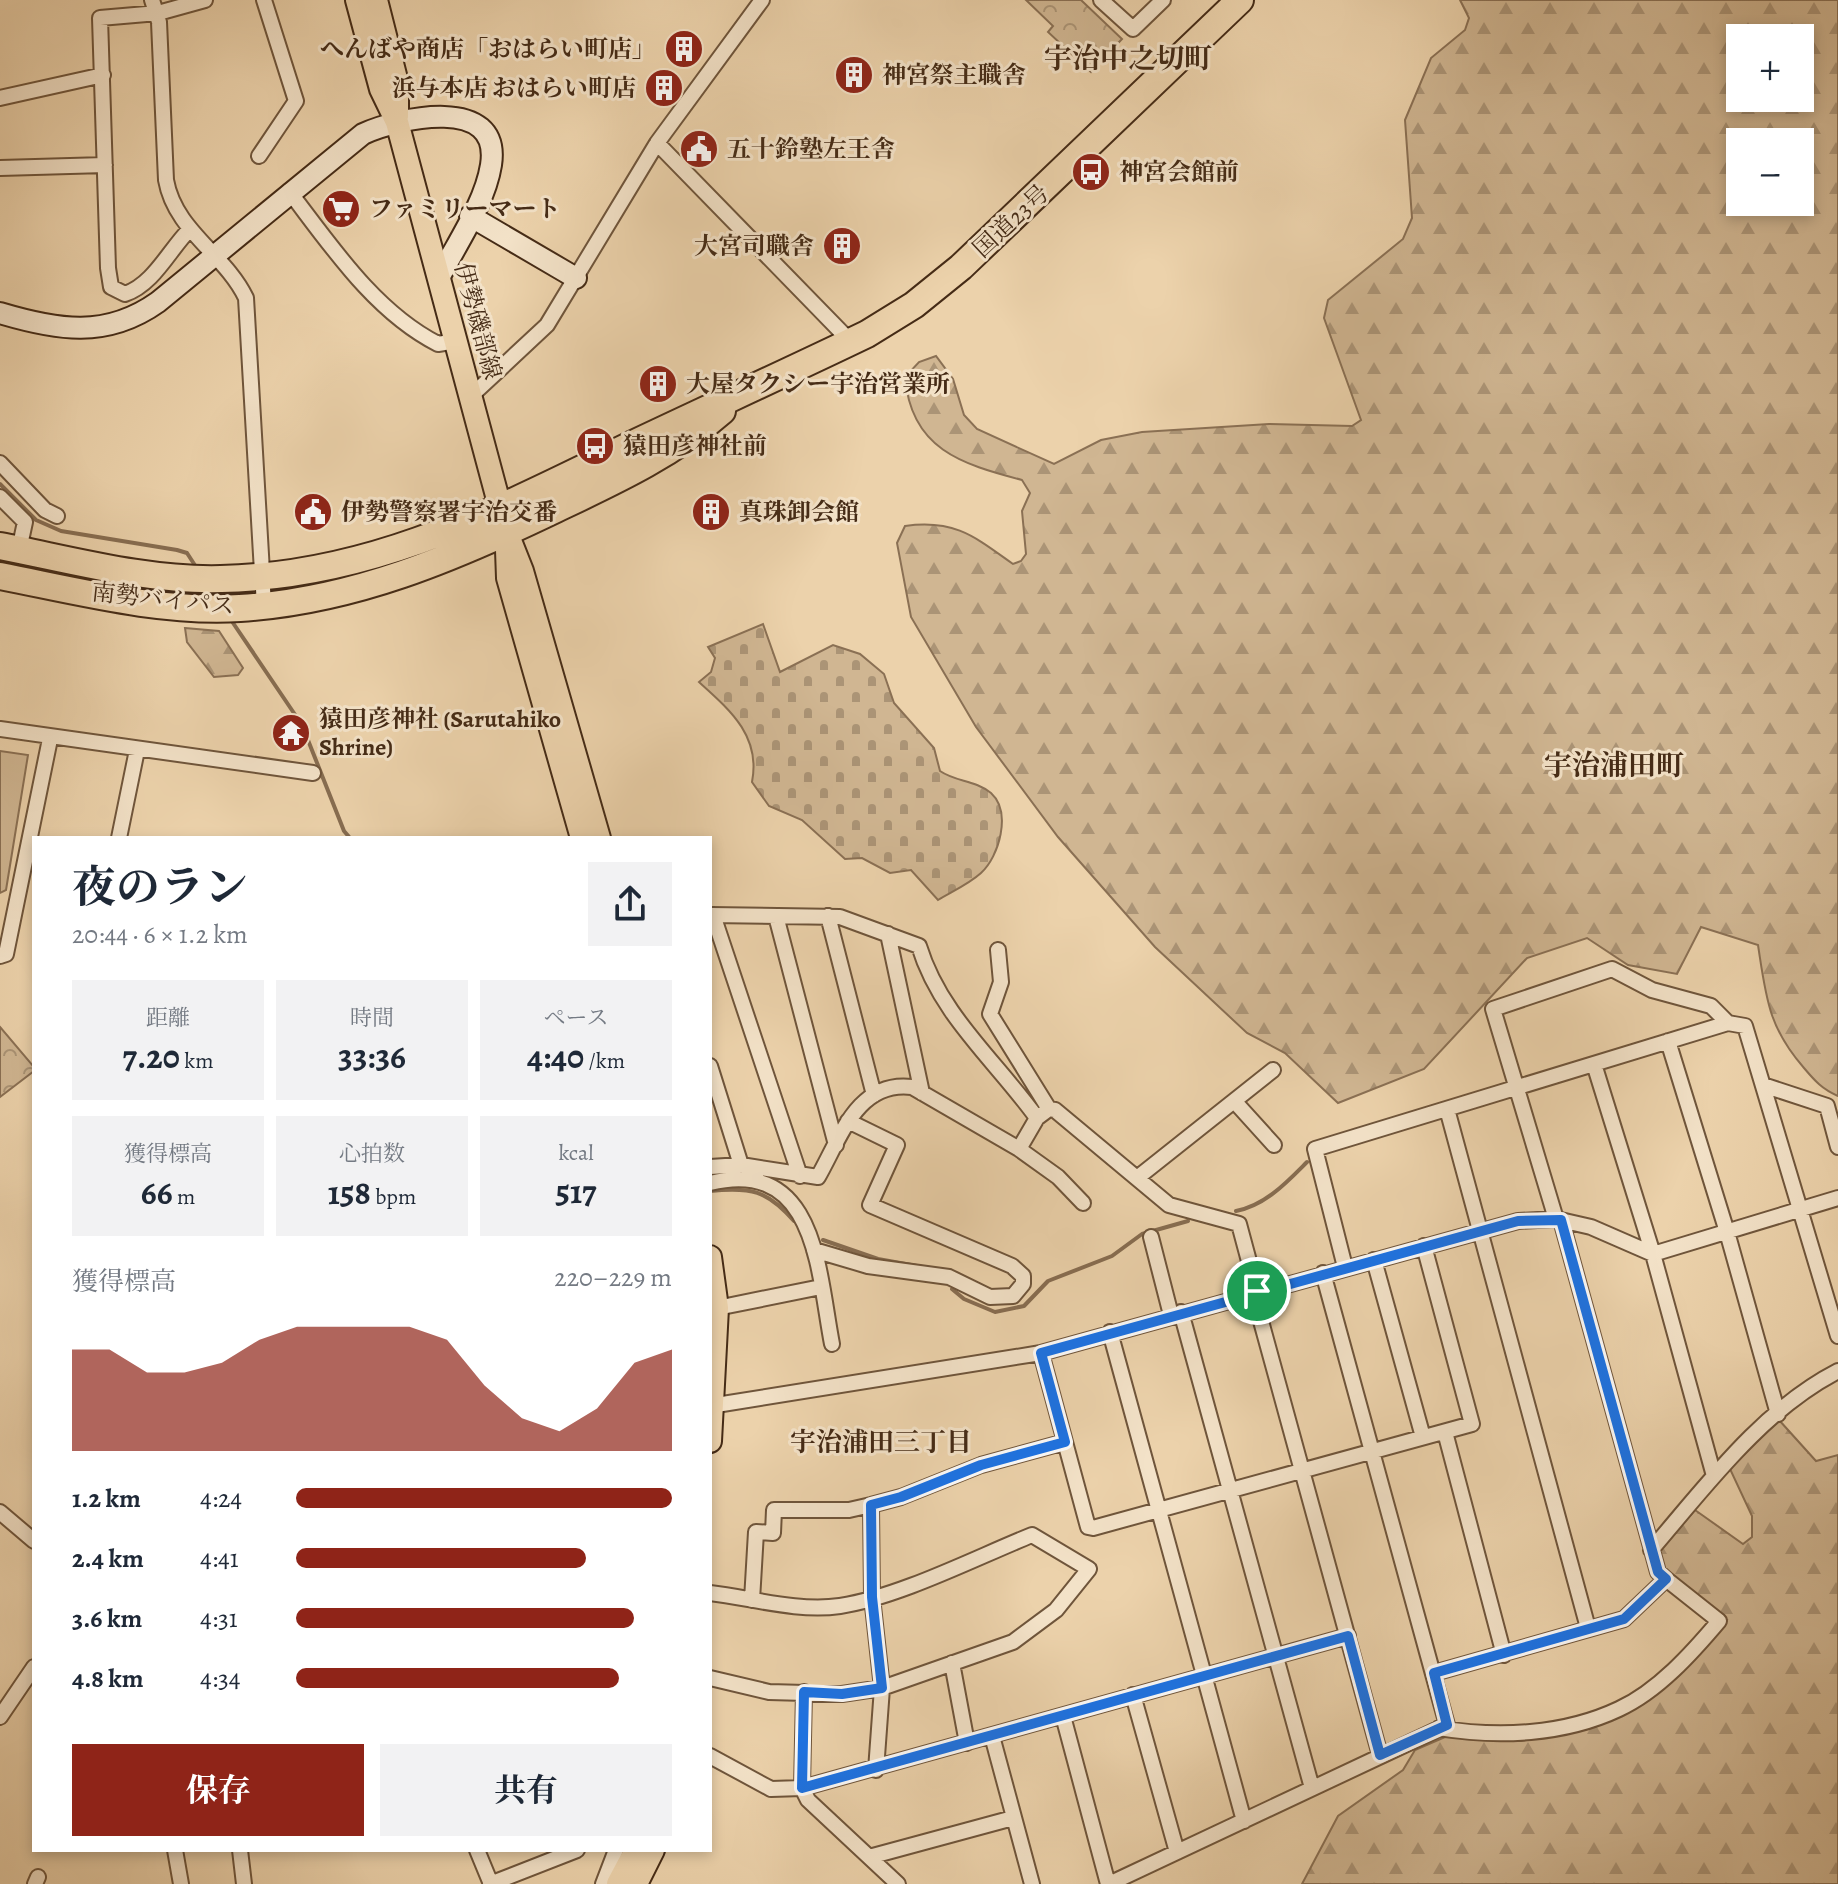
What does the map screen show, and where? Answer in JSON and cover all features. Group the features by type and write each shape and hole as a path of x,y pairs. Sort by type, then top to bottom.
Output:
{"highway":[{"name":"国道23号","path":"503,521 745,390 851,342 896,317 961,267 1240,0"},
{"name":"南勢バイパス","path":"10,548 186,579 260,577 356,563 503,521"},
{"name":"南勢バイパス","path":"0,576 152,603 252,607 365,588 503,521"}],"main road":[{"name":"伊勢磯部線","path":"357,0 381,89 397,122 503,521 522,571 598,836"},
{"name":"伊勢磯部線","path":"376,0 397,83 397,122"},
{"name":"伊勢磯部線","path":"503,521 508,578 581,836"},
{"path":"712,1272 717,1308 712,1390"},
{"path":"618,1884 635,1852"},
{"path":"636,1884 652,1852"}],"street":[{"path":"190,229 164,262 134,290 125,294 115,290 108,268 100,18 155,6 205,0"},
{"path":"259,156 296,101 264,0"},
{"path":"471,396 535,339 576,278 657,143 762,0"},
{"path":"1101,0 1133,29 1163,0"},
{"path":"155,6 166,180 174,209 240,285 248,309 260,577 252,607"},
{"path":"0,98 103,75"},
{"path":"0,313 63,329 90,329 117,324 140,314 363,134 397,122 460,117 478,125 485,133 492,162 470,216 439,278"},
{"path":"657,143 851,342"},
{"path":"0,168 105,165"},
{"path":"289,191 334,250 398,320 438,344 456,341"},
{"path":"470,216 576,278"},
{"path":"0,463 45,510 57,516"},
{"path":"0,497 25,522 10,548"},
{"path":"0,729 50,739 313,773"},
{"path":"35,836 50,739"},
{"path":"119,836 137,750"},
{"path":"0,956 6,954 30,867"},
{"path":"712,915 828,916 919,946 941,997 1043,1114"},
{"path":"776,916 836,1145"},
{"path":"828,916 874,1095"},
{"path":"712,918 800,1176"},
{"path":"888,934 922,1093"},
{"path":"998,950 1001,982 990,1014 1043,1114"},
{"path":"1439,1728 1475,1735 1517,1734 1564,1726 1619,1710 1688,1657 1719,1621 1658,1572 1559,1220 1493,1009 1612,969 1652,990 1711,1006 1728,1023"},
{"path":"1345,1267 1315,1149 1728,1023 1745,1026 1838,1336"},
{"path":"1668,1041 1727,1232 1778,1414"},
{"path":"1594,1064 1653,1254 1714,1476"},
{"path":"1137,1178 1210,1118 1236,1103 1273,1070"},
{"path":"712,1072 741,1165"},
{"path":"1763,1085 1827,1106 1834,1116 1838,1147"},
{"path":"712,1167 741,1165 818,1177 854,1108 874,1095 900,1087 912,1087 1019,1149 1058,1177 1083,1203"},
{"path":"1236,1103 1274,1145"},
{"path":"1447,1109 1588,1628"},
{"path":"1019,1149 1043,1114 1058,1111 1169,1205 1239,1224 1380,1755"},
{"path":"814,1250 868,1266 949,1277 990,1297 1013,1296 1023,1284 1023,1276 1012,1266 870,1205 897,1145 848,1121"},
{"path":"712,1182 728,1178 746,1180 787,1197 810,1229 832,1344"},
{"path":"712,1406 1041,1353 1518,1221 1559,1220 1591,1227 1653,1254 1838,1198"},
{"path":"1151,1237 1230,1488 1312,1788"},
{"path":"1041,1353 1088,1527 1445,1432 1472,1424 1424,1246"},
{"path":"1374,1260 1423,1437"},
{"path":"1063,1716 1108,1884 1447,1725 1323,1273"},
{"path":"717,1308 821,1287"},
{"path":"1110,1332 1244,1821"},
{"path":"1651,1550 1714,1476 1778,1414 1809,1386 1838,1371"},
{"path":"1445,1432 1504,1655"},
{"path":"752,1600 756,1532 773,1533 774,1510 849,1510 871,1505 901,1497 981,1465 1065,1442"},
{"path":"871,1505 872,1597 882,1688 876,1770"},
{"path":"0,1512 32,1539"},
{"path":"712,1593 752,1600 839,1606 872,1597 1032,1535 1089,1569 1056,1610 1013,1642 882,1688 842,1694 769,1692 712,1678"},
{"path":"1434,1673 1624,1619 1666,1579"},
{"path":"712,1757 771,1789 802,1788 876,1770 1348,1636"},
{"path":"952,1663 967,1743"},
{"path":"0,1717 32,1670"},
{"path":"804,1692 802,1788 808,1800 898,1884"},
{"path":"1133,1695 1177,1852"},
{"path":"992,1736 1032,1884"},
{"path":"869,1857 1013,1818"},
{"path":"175,1852 181,1884"},
{"path":"240,1852 244,1884"},
{"path":"478,1852 490,1884 550,1855"},
{"path":"603,1884 615,1852"}],"green space":[{"path":"1026,0 1081,0 1122,39 1091,72 1048,32 1053,26"},
{"path":"1460,0 1838,0 1838,1096 1815,1081 1783,1039 1770,1011 1758,945 1701,927 1677,974 1628,965 1587,938 1527,958 1424,1069 1338,1103 1285,1053 1247,1033 1155,947 1058,837 976,727 911,617 897,543 905,526 938,525 964,532 1013,564 1021,561 1026,554 1022,511 1030,493 1022,480 960,459 943,450 929,437 917,421 909,401 905,377 919,362 936,356 953,379 964,415 977,429 1054,464 1101,440 1142,432 1269,424 1352,426 1361,420 1324,318 1328,300 1403,239 1412,218 1405,120 1431,58 1465,30 1469,18"},
{"path":"0,558 231,591 232,594 158,592 0,564"},
{"path":"763,624 780,672 833,645 860,654 884,674 894,703 934,748 940,771 991,793 1001,811 1001,834 993,856 981,873 938,900 911,870 890,873 862,858 845,859 802,820 769,806 752,782 752,751 740,725 699,682 711,672 715,658 708,647"},
{"path":"185,628 219,631 243,668 238,675 214,677 187,642"},
{"path":"0,751 28,755 6,890 0,893"},
{"path":"0,1027 32,1065 32,1073 0,1097"},
{"path":"1779,1420 1816,1461 1838,1455 1838,1884 1302,1884 1338,1816 1403,1770 1415,1750 1445,1737 1521,1741 1568,1732 1636,1706 1694,1660 1727,1620 1663,1569 1659,1551 1695,1510 1743,1544 1752,1537 1752,1516 1730,1469"}],"waterway":[{"path":"0,484 36,520 61,531 177,550 187,553 198,570"},
{"path":"229,617 302,725 348,836"},
{"path":"1236,1211 1266,1198 1307,1162"},
{"path":"712,1191 757,1193 775,1203 794,1221"},
{"path":"952,1289 964,1299 995,1312 1024,1306 1048,1281 1112,1256 1142,1234 1188,1221"},
{"path":"823,1240 878,1259 939,1270"}],"place":[{"name":"へんばや商店「おはらい町店」","path":"684,49"},
{"name":"神宮祭主職舎","path":"854,75"},
{"name":"浜与本店 おはらい町店","path":"664,88"},
{"name":"五十鈴塾左王舎","path":"699,149"},
{"name":"神宮会館前","path":"1091,172"},
{"name":"ファミリーマート","path":"341,209"},
{"name":"大宮司職舎","path":"842,246"},
{"name":"大屋タクシー宇治営業所","path":"658,384"},
{"name":"猿田彦神社前","path":"595,446"},
{"name":"伊勢警察署宇治交番","path":"313,512"},
{"name":"真珠卸会館","path":"711,512"},
{"name":"猿田彦神社 (Sarutahiko Shrine)","path":"291,733"}],"district":[{"name":"宇治中之切町","path":"1128,59"},
{"name":"宇治浦田町","path":"1614,766"},
{"name":"宇治浦田三丁目","path":"881,1442"}],"route":[{"path":"1561,1220 1658,1572 1666,1579 1624,1619 1434,1673 1447,1725 1380,1755 1348,1636 876,1770 802,1788 804,1692 842,1694 882,1688 872,1597 871,1505 901,1497 981,1465 1065,1442 1041,1353 1257,1291 1518,1221 1561,1220"}]}
